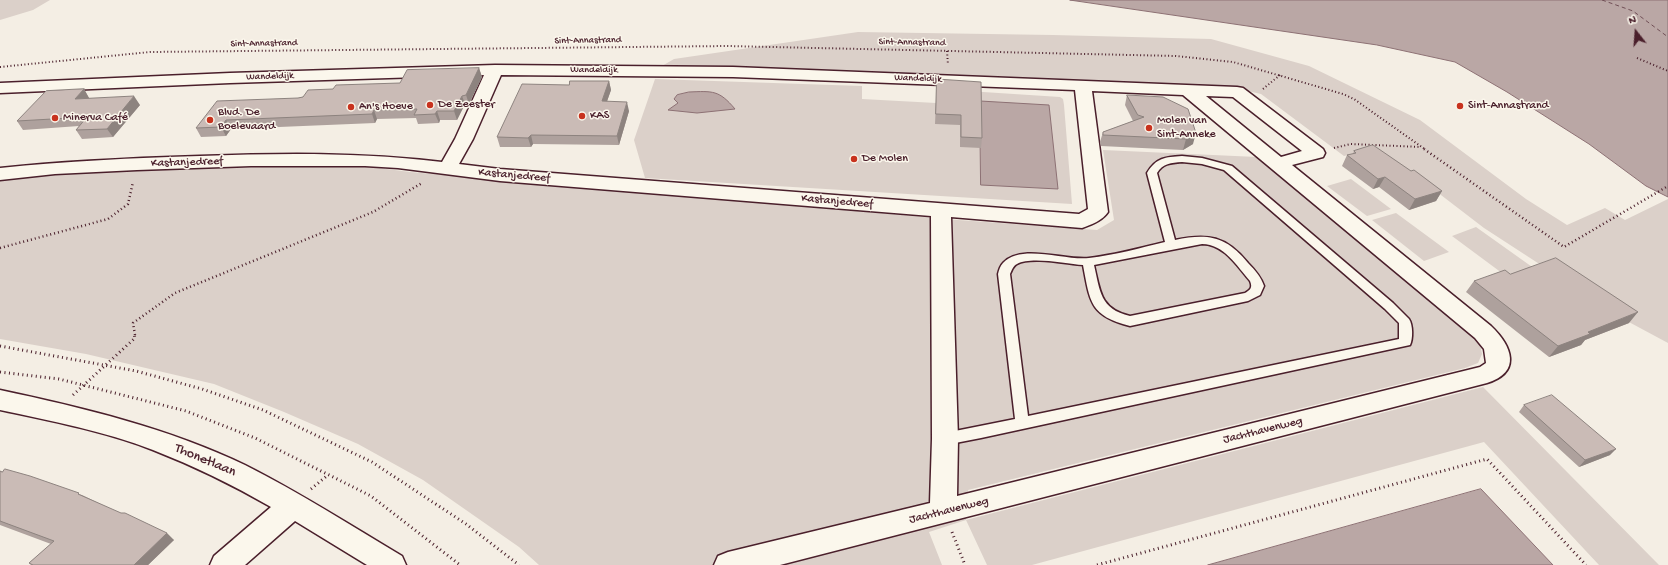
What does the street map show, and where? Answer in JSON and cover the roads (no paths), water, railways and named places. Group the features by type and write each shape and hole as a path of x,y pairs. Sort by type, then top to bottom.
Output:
{"street":[{"name":"Wandeldijk","path":"0,88 238,78 496,70 733,72 1188,90"},
{"path":"447,169 464,139 496,70"},
{"name":"Kastanjedreef","path":"0,174 55,168 137,164 251,160 365,160 398,162 500,175 1082,220 1098,212 1083,86"},
{"path":"1188,90 1237,92 1316,153 1276,164"},
{"name":"Jachthavenweg","path":"728,565 1487,374 1497,367 1499,355 1494,343 1483,332 1276,164 1188,90"},
{"path":"941,210 945,439 943,512"},
{"name":"Thonetlaan","path":"0,400 86,419 159,442 236,473 293,504 392,565"},
{"path":"224,565 293,504"}],"lane":[{"path":"945,439 1405,342 1405,322 1389,306 1236,175 1220,164 1177,160 1164,162 1156,166 1152,173 1171,245"},
{"path":"1022,423 1004,274 1007,266 1013,261 1035,257 1088,262 1204,239 1222,245 1232,252 1256,280 1258,286 1256,292 1248,297 1130,321 1118,320 1108,315 1096,300 1088,262"}],"place":[{"name":"De Zeester","path":"430,105"},
{"name":"Sint-Annastrand","path":"1460,106"},
{"name":"An's Hoeve","path":"351,107"},
{"name":"KAS","path":"582,116"},
{"name":"Minerva Café","path":"55,118"},
{"name":"Blvd. De Boelevaard","path":"210,120"},
{"name":"Molen van Sint-Anneke","path":"1149,128"},
{"name":"De Molen","path":"854,159"}]}
